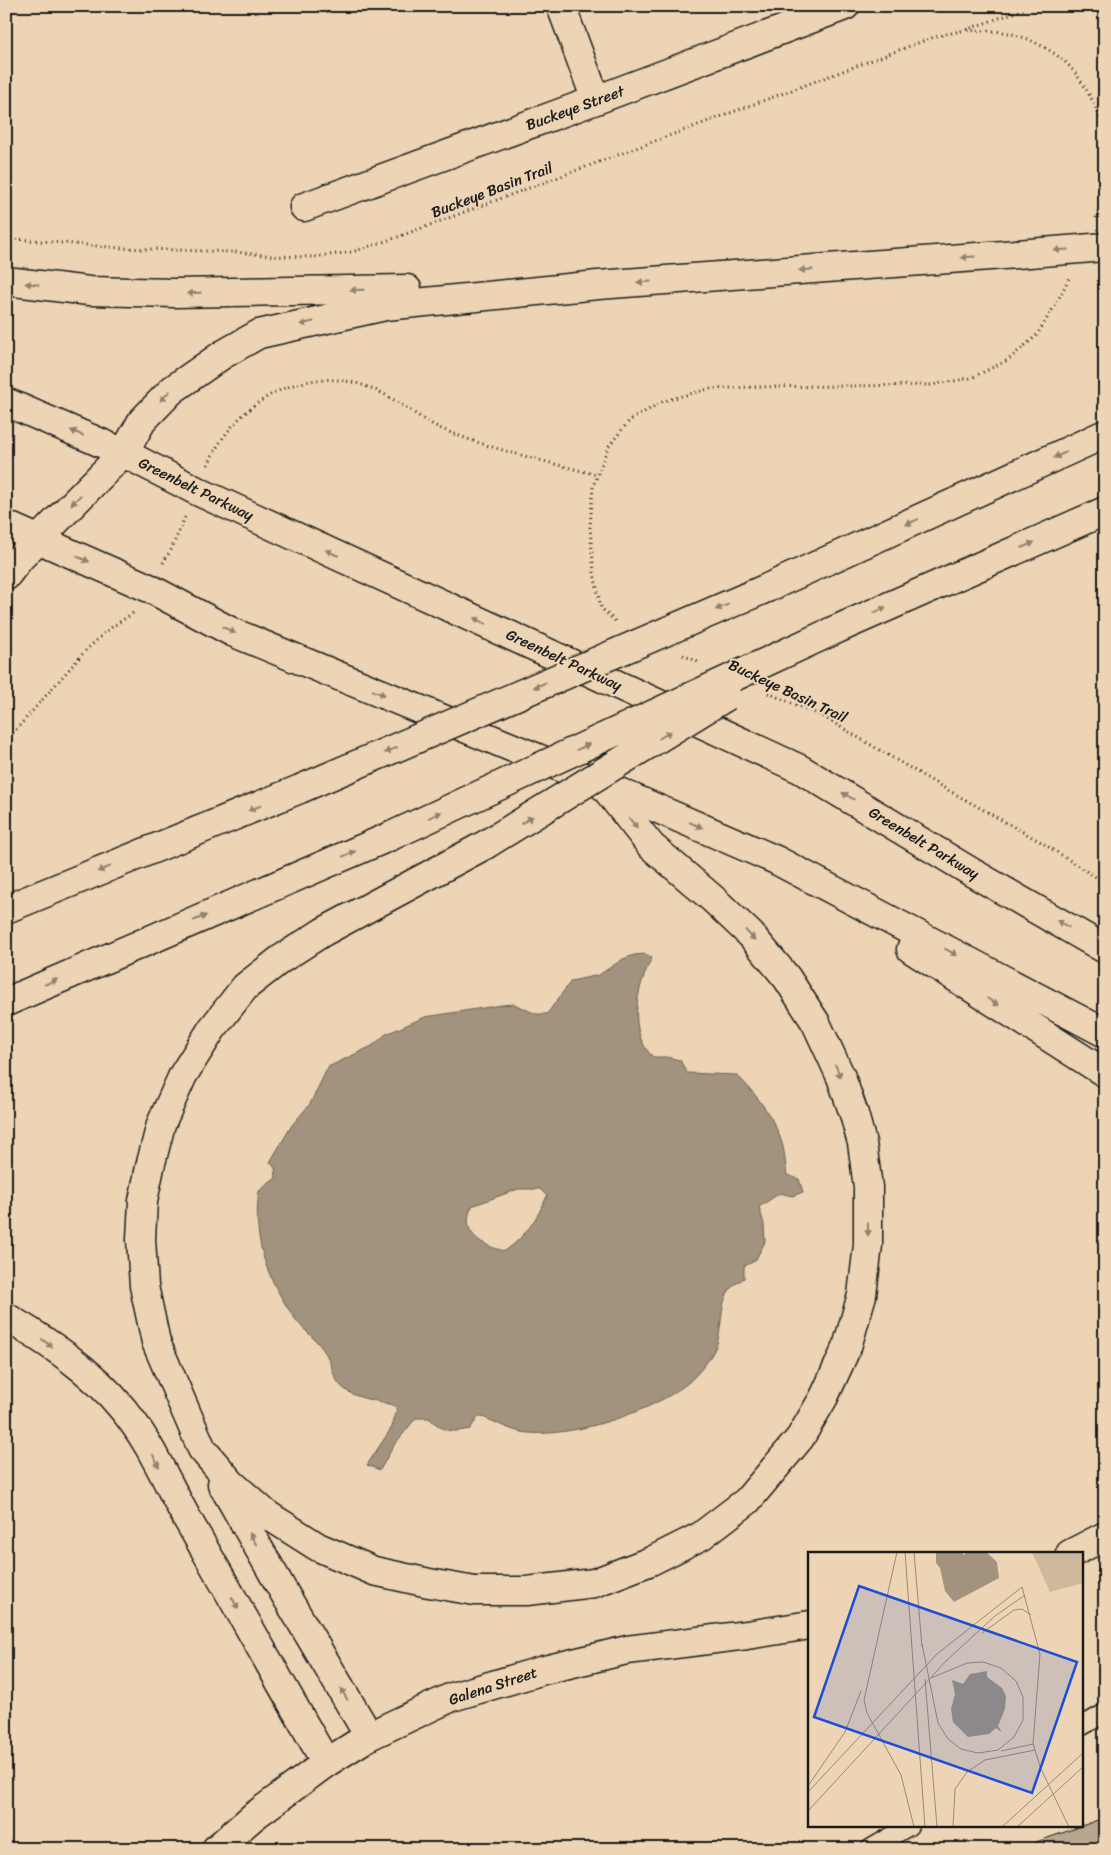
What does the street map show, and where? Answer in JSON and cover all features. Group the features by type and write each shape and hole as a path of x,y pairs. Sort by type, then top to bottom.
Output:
{"main road":[{"path":"561,6 596,100"},
{"name":"Buckeye Street","path":"304,207 845,6"},
{"path":"6,576 19,559 122,452 142,421 172,390 222,355 259,334 385,306 598,285 1017,254 1099,236"},
{"path":"6,281 89,290 175,293 598,285"},
{"name":"Greenbelt Parkway","path":"6,402 122,452 197,491 800,769 973,873 1105,948"},
{"path":"6,909 300,789 766,588 1105,434"},
{"path":"6,1002 391,836 835,630 1105,511"},
{"path":"6,526 149,588 232,632 603,785 776,860 1105,1034"},
{"path":"369,1736 202,1449 156,1342 144,1286 141,1239 143,1201 161,1124 183,1075 212,1029 245,988 281,959 323,932 485,845 835,630"},
{"path":"202,1449 231,1483 266,1514 326,1550 374,1571 429,1584 475,1591 527,1591 594,1583 651,1561 701,1536 747,1501 800,1438 824,1397 847,1347 862,1295 868,1245 868,1187 862,1143 854,1114 841,1077 816,1023 787,978 751,935 713,899 651,846 603,785"},
{"path":"776,860 957,979 1105,1073"},
{"path":"6,1317 44,1340 95,1380 127,1415 147,1443 179,1505 326,1763"},
{"path":"1074,1552 1105,1536"},
{"name":"Galena Street","path":"216,1849 275,1800 326,1763 369,1736 452,1698 544,1670 627,1650 808,1625"}],"lane":[{"path":"1084,1725 1105,1713"},
{"path":"870,1849 906,1828"}],"path":[{"name":"Buckeye Basin Trail","path":"6,238 120,248 235,252 274,256 313,257 352,252 395,238 934,37 965,30 1033,6"},
{"name":"Buckeye Basin Trail","path":"965,30 1008,32 1038,44 1064,61 1086,90 1103,124 1105,137"},
{"path":"1099,236 1105,185"},
{"path":"619,625 601,608 594,573 590,528 593,487 596,475 608,447 630,420 664,401 708,389 930,385 972,378 1008,360 1037,335 1057,302 1069,277"},
{"path":"6,741 86,650 109,630 135,612 171,550 217,445 236,420 258,403 283,388 311,380 346,380 374,389 441,429 483,444 596,475"},
{"name":"Buckeye Basin Trail","path":"679,653 706,665"},
{"name":"Buckeye Basin Trail","path":"759,689 822,716 937,784 1041,842 1105,883"}],"shaded area":[{"path":"646,954 652,958 638,996 637,1023 645,1047 653,1057 667,1057 680,1060 687,1073 737,1075 757,1097 773,1122 782,1144 787,1175 799,1179 803,1192 792,1196 780,1193 759,1207 764,1224 765,1242 755,1261 744,1266 744,1278 732,1287 727,1294 724,1301 717,1344 711,1356 689,1382 674,1393 656,1403 613,1420 568,1431 529,1433 516,1431 479,1416 470,1429 452,1431 443,1429 429,1418 416,1418 394,1445 380,1470 367,1465 392,1427 397,1407 362,1398 343,1388 339,1384 323,1349 296,1320 277,1290 264,1259 260,1243 257,1209 259,1191 276,1178 275,1168 270,1162 292,1125 310,1104 328,1067 372,1046 386,1034 425,1017 502,1005 514,1004 536,1014 547,1014 571,981 599,975 623,959 634,955","holes":["518,1189 540,1189 547,1196 539,1212 525,1233 505,1251 488,1246 475,1237 468,1224 472,1206"]}],"building":[{"path":"1105,1817 1105,1849 1016,1849 1076,1828 1084,1828 1084,1825"}]}
